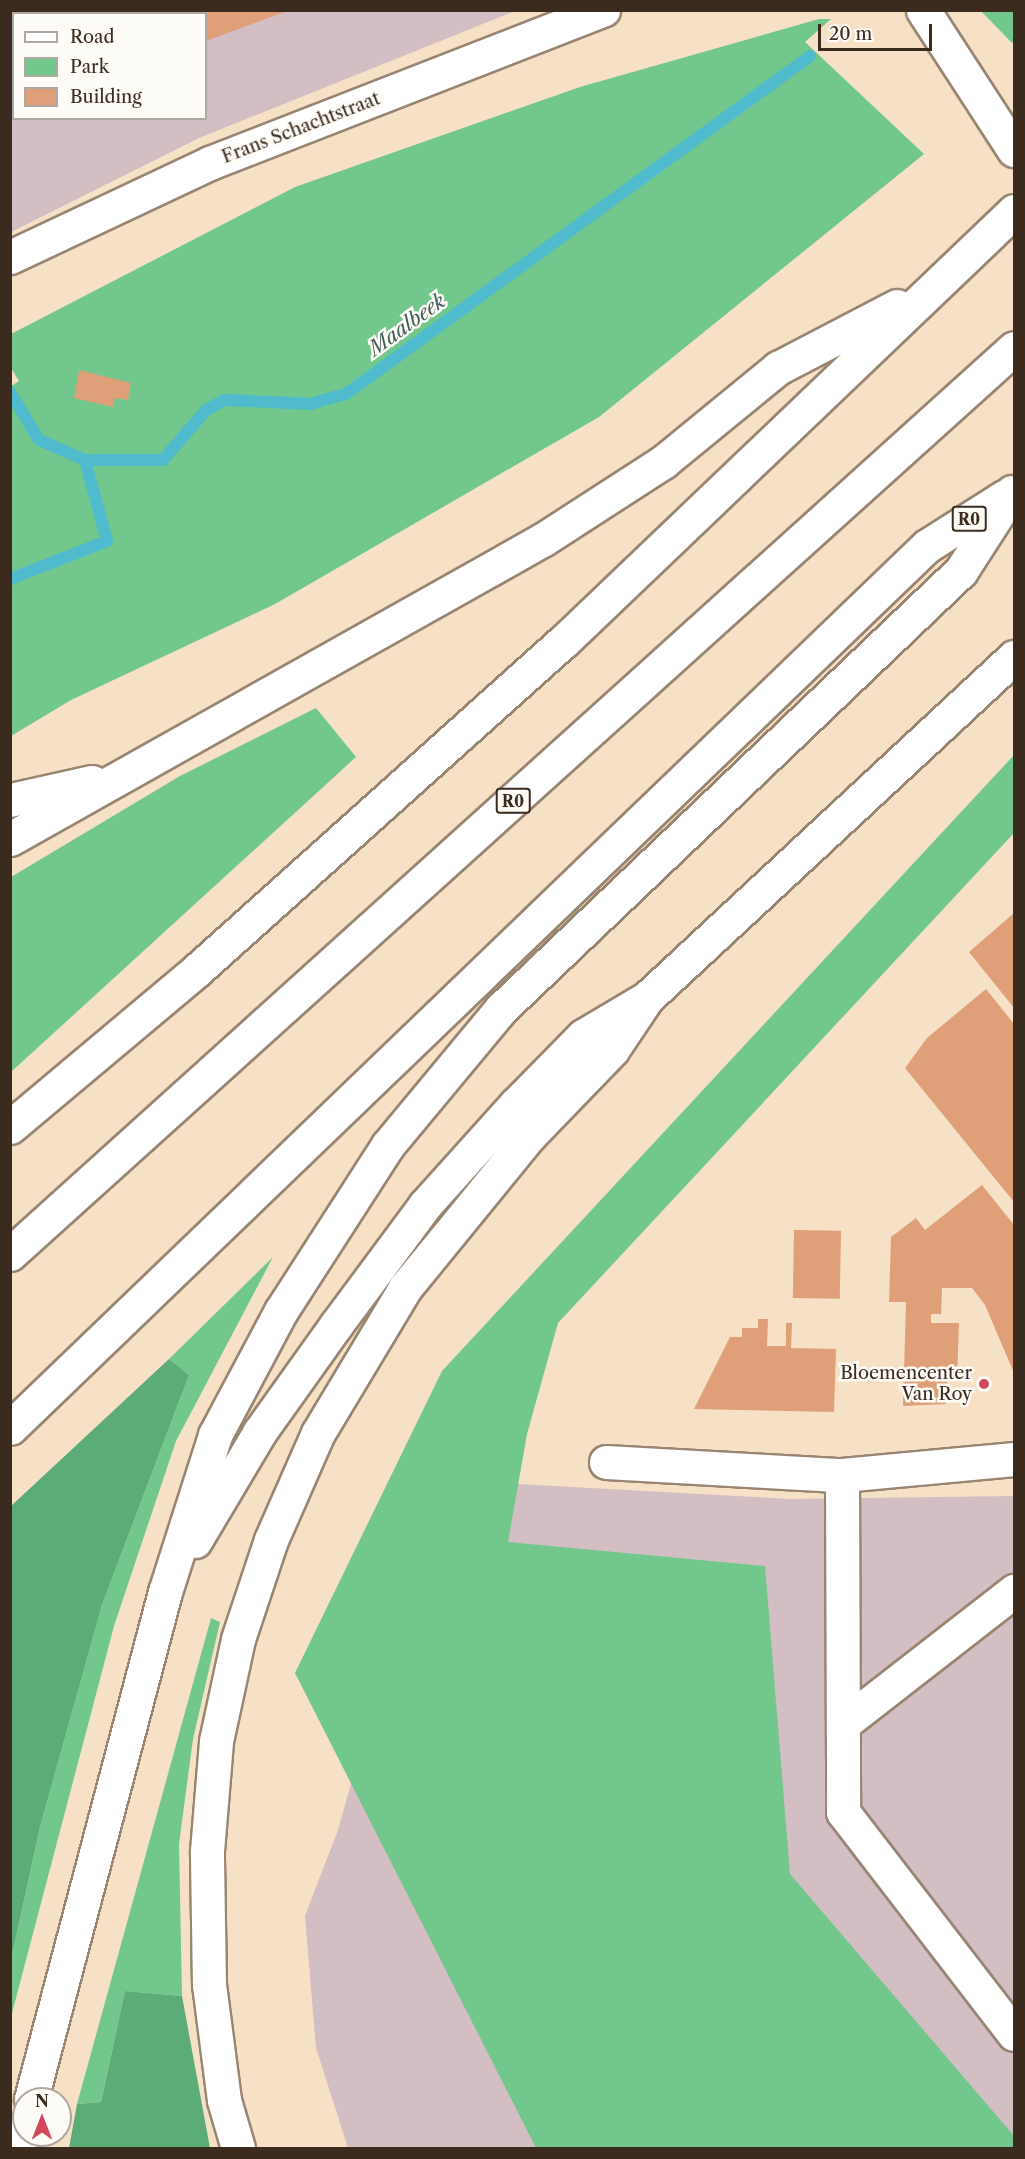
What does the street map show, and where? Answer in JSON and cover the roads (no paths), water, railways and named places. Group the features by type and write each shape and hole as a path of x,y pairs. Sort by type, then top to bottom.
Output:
{"main road":[{"path":"922,10 1014,150"},
{"name":"Frans Schachtstraat","path":"10,256 210,163 605,12"},
{"path":"10,1127 197,970 554,650 1014,211"},
{"path":"10,839 544,539 663,462 778,368 931,289"},
{"name":"R0","path":"10,1254 1014,348"},
{"path":"34,2087 165,1592 215,1435 280,1311 388,1145 501,1009 961,571 1013,490"},
{"name":"R0","path":"10,1428 927,546 1013,490"},
{"path":"165,1592 259,1433 425,1205 583,1036 647,998 1014,657"},
{"path":"10,800 126,774"},
{"path":"238,2148 224,2100 209,1985 207,1851 216,1742 238,1639 271,1540 318,1432 405,1288 529,1136 612,1050 647,998"},
{"path":"606,1462 842,1475 1014,1459"},
{"path":"842,1475 843,1812 1014,2034"},
{"path":"843,1724 1012,1598"}],"waterway":[{"name":"Maalbeek","path":"10,392 39,440 85,460 163,460 206,410 225,400 310,404 346,394 810,56"},
{"path":"10,579 107,541 85,460"}],"place":[{"name":"Bloemencenter Van Roy","path":"984,1384"}]}
